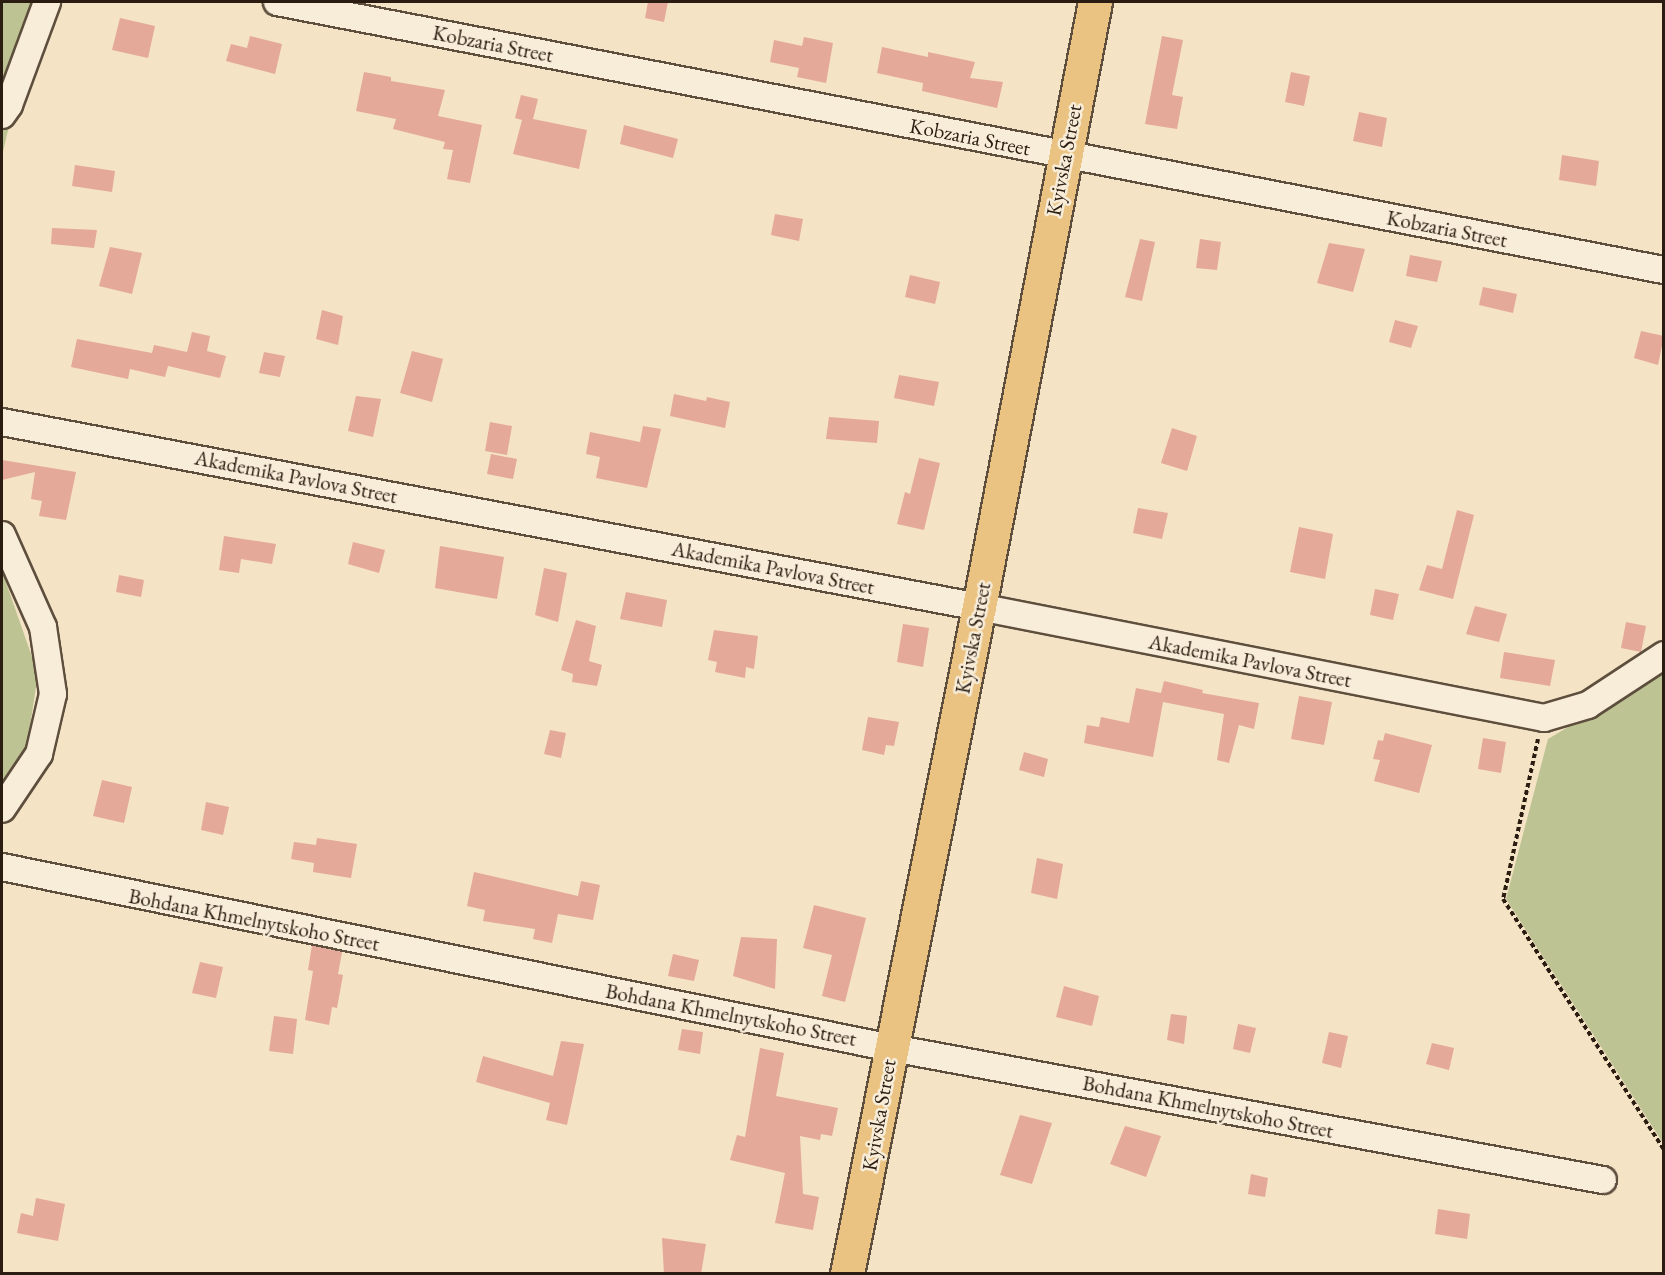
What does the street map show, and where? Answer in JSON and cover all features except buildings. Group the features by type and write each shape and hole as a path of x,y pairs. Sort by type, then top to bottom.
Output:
{"highway":[{"name":"Kyivska Street","path":"847,1274 979,607 1095,2"}],"street":[{"path":"2,116 9,105 47,2"},
{"name":"Kobzaria Street","path":"277,2 1664,270"},
{"name":"Akademika Pavlova Street","path":"2,422 979,607 1544,718"},
{"path":"2,535 43,627 53,694 39,754 2,808"},
{"path":"1544,718 1588,705 1664,655"},
{"name":"Bohdana Khmelnytskoho Street","path":"2,867 892,1048 1603,1180"}],"path":[{"path":"1544,718 1503,899 1664,1150"}],"green space":[{"path":"2,2 38,2 2,156"},
{"path":"2,571 38,674 26,752 2,781"},
{"path":"1663,670 1663,1143 1506,899 1548,739"}]}
